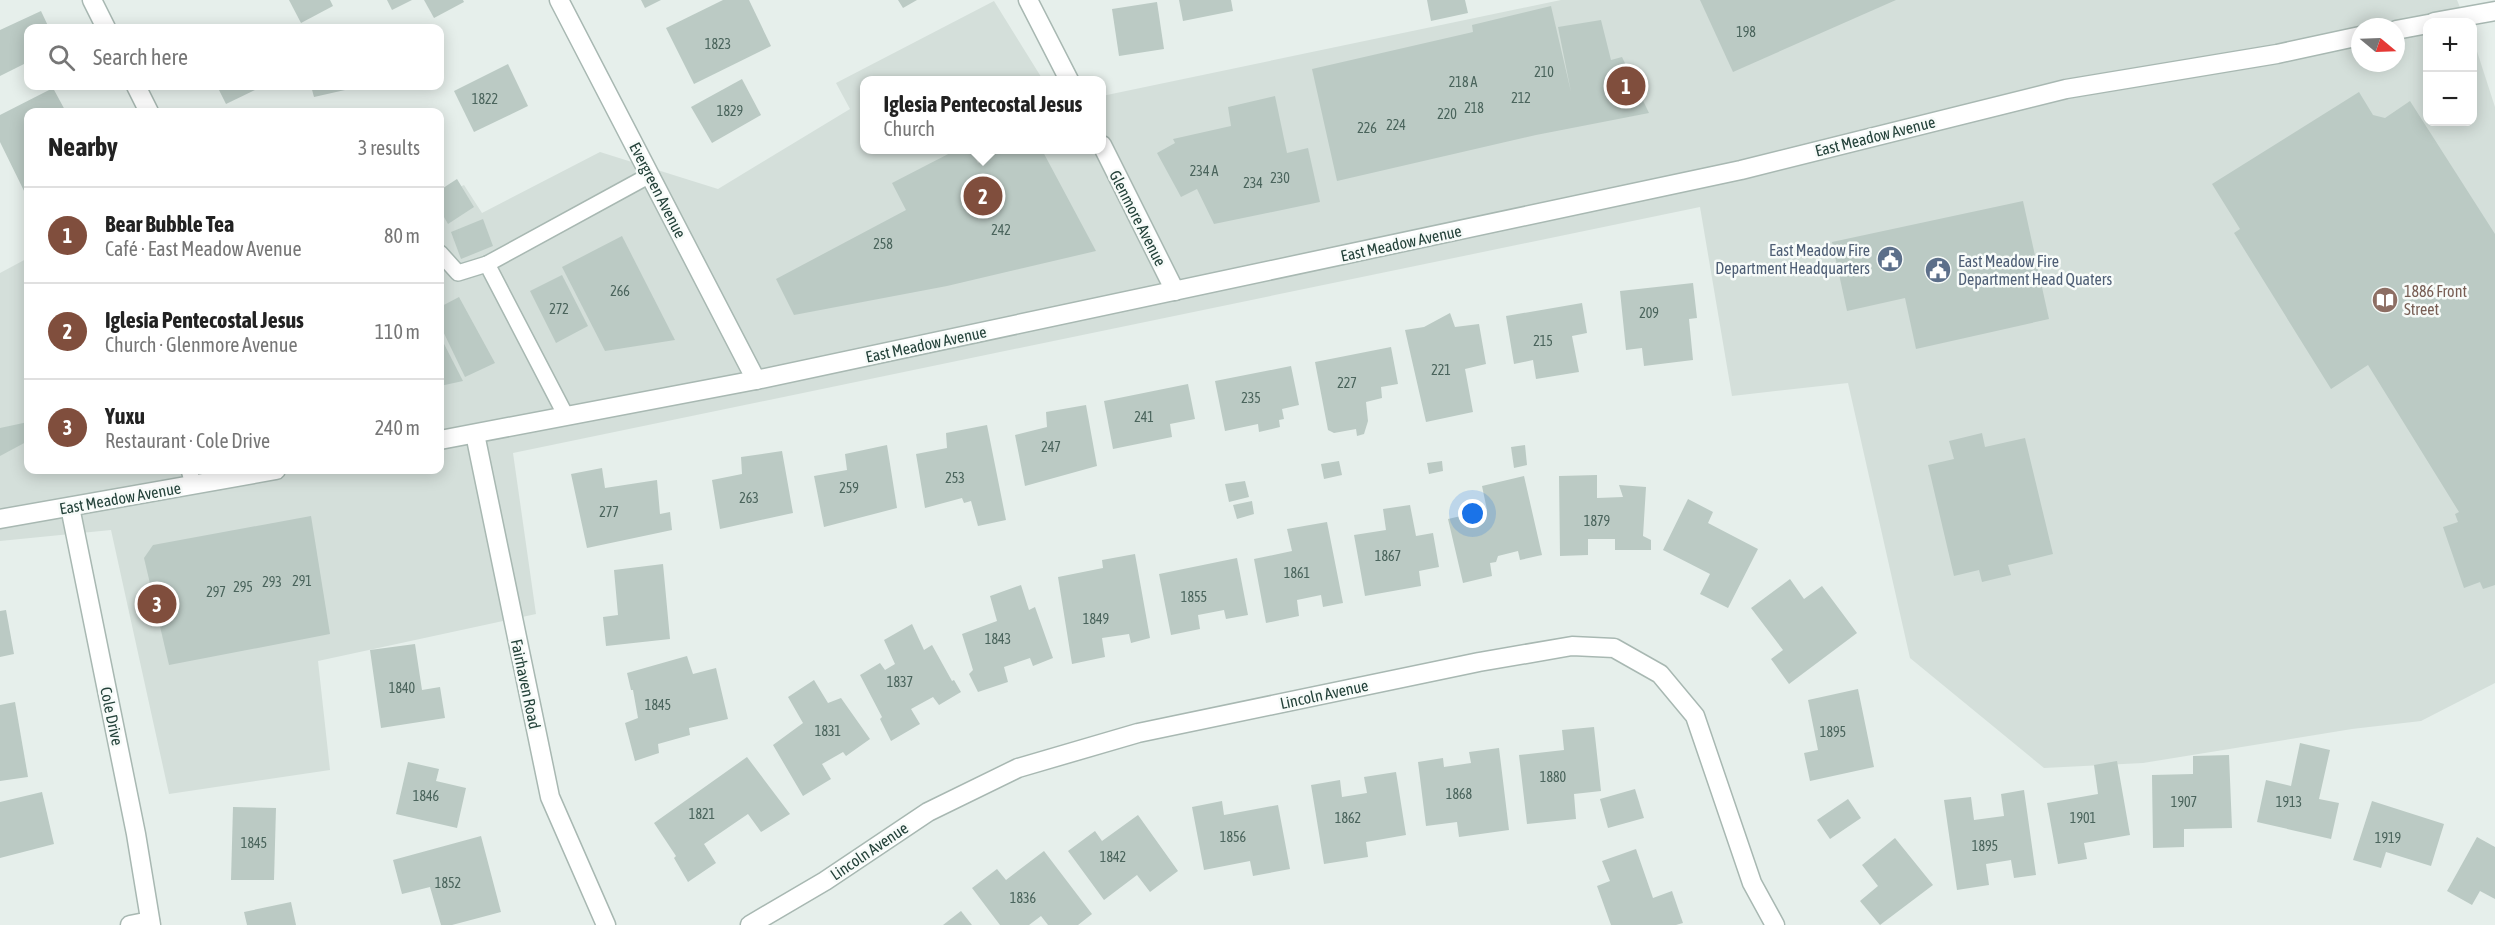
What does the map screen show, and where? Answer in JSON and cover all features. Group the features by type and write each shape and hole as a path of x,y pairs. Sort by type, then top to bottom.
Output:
{"street":[{"path":"92,0 104,24"},
{"name":"Evergreen Avenue","path":"559,0 756,380"},
{"path":"1028,0 1066,76"},
{"path":"2456,18 2495,11"},
{"path":"2405,28 2423,25"},
{"name":"East Meadow Avenue","path":"444,439 756,380 1741,170 2066,89 2277,54 2351,38"},
{"path":"138,90 147,108"},
{"name":"Glenmore Avenue","path":"1106,154 1175,291"},
{"name":"Fairhaven Road","path":"475,434 550,797 606,925"},
{"name":"East Meadow Avenue","path":"0,519 70,507 191,477 227,474"},
{"name":"Cole Drive","path":"70,507 136,834 151,923"},
{"name":"Lincoln Avenue","path":"750,925 825,881 928,812 1018,768 1138,733 1479,662 1572,646 1614,648 1660,674 1695,716 1752,883 1775,925"},
{"path":"130,925 151,923"}],"lane":[{"path":"444,257 458,273 487,264 650,175"},
{"path":"487,264 566,416"}],"shaded area":[{"path":"1561,0 2457,0 2464,18 2423,18 2423,126 2477,126 2477,51 2495,107 2495,683 2421,721 2352,729 2143,763 2044,768 1910,658 1848,383 1732,396 1700,207 513,453 536,614 318,661 330,770 169,794 111,530 0,541 0,273 24,260 24,474 444,474 444,195 464,185 482,213 600,152 718,189 850,109 836,83 994,1 1041,76 860,76 860,154 1106,154 1106,95"}],"building":[{"path":"289,0 330,0 333,6 301,23"},
{"path":"387,0 412,0 392,10"},
{"path":"424,0 463,0 464,2 434,18"},
{"path":"641,0 661,0 645,8"},
{"path":"723,0 749,0 771,46 694,84 666,28"},
{"path":"898,0 917,0 903,8"},
{"path":"1179,0 1231,0 1233,11 1183,21"},
{"path":"1427,0 1465,0 1468,13 1431,21"},
{"path":"1700,0 1896,0 1733,72"},
{"path":"1157,2 1164,49 1119,56 1112,9"},
{"path":"1551,6 1571,92 1558,27 1601,20 1611,60 1622,57 1649,113 1536,135 1337,181 1312,69 1473,32 1472,25"},
{"path":"41,11 47,24 24,24 24,64 0,76 0,30"},
{"path":"508,64 528,106 474,132 454,91"},
{"path":"742,79 761,115 712,143 691,107"},
{"path":"49,90 54,90 64,108 24,108 24,191 0,142 0,115"},
{"path":"219,90 255,90 226,104"},
{"path":"312,90 345,90 314,97"},
{"name":"1886 Front Street","path":"2359,92 2373,115 2385,118 2410,101 2423,121 2423,126 2426,126 2495,234 2495,585 2483,589 2480,582 2464,588 2443,527 2458,522 2455,514 2459,512 2368,365 2331,389 2234,233 2240,229 2212,184"},
{"path":"1275,96 1287,153 1308,148 1320,202 1214,224 1197,189 1181,197 1157,153 1175,143 1173,139 1231,126 1228,107"},
{"path":"948,154 973,154 978,163 995,154 1044,154 1096,251 947,286 794,315 776,279 906,210 892,183"},
{"path":"457,179 474,207 448,224 444,217 444,187"},
{"name":"East Meadow Fire Department Head Quaters","path":"2023,201 2049,319 1916,349 1905,298 1847,311 1832,242"},
{"path":"483,219 493,246 461,259 451,232"},
{"path":"622,236 675,340 605,351 562,267"},
{"path":"562,275 588,326 556,343 530,291"},
{"path":"1693,283 1697,318 1689,319 1693,360 1644,366 1642,348 1626,350 1620,291"},
{"path":"459,297 495,363 465,377 444,333 444,305"},
{"path":"1582,303 1587,333 1572,336 1579,372 1536,379 1533,360 1514,364 1506,316"},
{"path":"1450,313 1455,327 1479,324 1486,364 1465,369 1473,412 1426,422 1405,330 1424,327"},
{"path":"444,344 463,381 444,385"},
{"path":"1391,347 1398,384 1381,387 1382,398 1366,402 1368,421 1364,434 1357,436 1356,429 1334,433 1328,430 1315,362"},
{"path":"1291,366 1299,405 1282,409 1284,419 1279,420 1280,427 1259,432 1258,424 1225,431 1215,381"},
{"path":"1188,384 1195,419 1170,424 1172,437 1113,449 1104,401"},
{"path":"1086,405 1097,466 1025,486 1015,435 1047,427 1046,412"},
{"path":"24,423 24,443 0,456 0,428"},
{"path":"987,425 1006,520 978,526 971,501 964,503 962,498 925,508 916,454 947,448 946,433"},
{"path":"1982,433 1985,447 2025,438 2053,554 2008,565 2011,575 1982,582 1979,570 1954,576 1928,465 1954,459 1949,441"},
{"path":"887,445 897,508 824,527 814,476 847,470 845,454"},
{"path":"1525,445 1527,465 1514,468 1511,447"},
{"path":"782,451 793,513 720,529 712,480 742,474 741,457"},
{"path":"1339,461 1342,475 1324,479 1321,464"},
{"path":"1442,461 1443,471 1429,474 1427,463"},
{"path":"602,468 605,488 657,480 660,514 670,512 672,530 587,548 571,474"},
{"path":"1597,475 1597,498 1623,497 1619,485 1646,487 1643,536 1651,540 1651,550 1615,550 1615,539 1588,539 1588,555 1560,556 1559,476"},
{"path":"1524,476 1542,555 1520,560 1518,551 1498,556 1496,562 1490,563 1492,576 1463,583 1448,519 1487,510 1482,486"},
{"path":"1245,481 1249,497 1229,502 1225,484"},
{"path":"1688,499 1713,512 1708,523 1758,549 1728,608 1700,594 1710,574 1663,550"},
{"path":"1252,501 1254,514 1237,519 1233,505"},
{"path":"1410,505 1416,536 1433,533 1439,567 1419,571 1421,586 1365,596 1354,535 1386,530 1383,509"},
{"path":"311,516 330,634 169,665 144,558 153,545"},
{"path":"1327,522 1343,603 1323,607 1321,595 1297,600 1299,616 1266,623 1254,559 1292,551 1287,529"},
{"path":"1135,554 1150,638 1131,643 1129,634 1102,638 1105,657 1072,664 1058,577 1103,568 1102,560"},
{"path":"1237,558 1248,615 1226,619 1224,610 1198,615 1200,629 1171,635 1159,574"},
{"path":"663,564 670,639 606,646 603,617 618,615 614,570"},
{"path":"1790,579 1804,599 1822,586 1857,633 1789,684 1771,659 1783,650 1751,608"},
{"path":"1021,585 1029,610 1035,607 1053,658 1033,666 1030,658 1004,667 1008,682 978,692 969,674 973,670 962,634 997,621 990,596"},
{"path":"6,610 14,654 0,657 0,611"},
{"path":"912,624 924,650 932,645 952,681 954,680 961,692 939,705 933,697 911,709 920,724 891,741 880,719 882,717 860,675 880,663 885,670 895,664 884,640"},
{"path":"415,644 422,690 440,687 445,718 381,728 370,650"},
{"path":"687,656 693,674 716,668 728,719 689,728 690,735 658,744 659,753 635,761 625,723 638,718 627,673"},
{"path":"814,680 828,703 841,698 870,739 846,756 843,752 822,764 831,779 803,796 773,745 803,723 788,697"},
{"path":"1858,689 1874,767 1810,781 1804,753 1818,750 1808,700"},
{"path":"15,702 28,777 0,781 0,705"},
{"path":"1594,727 1601,791 1574,794 1576,819 1527,824 1519,755 1564,750 1562,730"},
{"path":"2300,743 2330,750 2319,799 2339,803 2331,839 2257,822 2266,780 2291,786"},
{"path":"1499,748 1509,830 1459,837 1457,822 1426,826 1418,762 1443,758 1444,767 1471,763 1469,752"},
{"path":"2229,755 2232,828 2184,829 2184,847 2153,848 2152,775 2193,774 2193,756"},
{"path":"747,757 790,814 761,832 748,814 704,844 716,863 688,882 674,858 676,856 654,823"},
{"path":"2117,761 2130,835 2084,843 2087,859 2058,864 2047,803 2098,794 2094,765"},
{"path":"408,762 439,769 436,781 466,788 457,828 396,814"},
{"path":"1396,772 1406,835 1366,842 1368,857 1324,864 1311,785 1340,780 1342,797 1367,793 1364,777"},
{"path":"1635,789 1644,818 1608,828 1600,799"},
{"path":"2024,790 2036,875 2014,878 2011,860 1986,864 1989,885 1957,890 1944,800 1971,797 1974,820 2004,816 2001,794"},
{"path":"42,792 54,844 0,858 0,802"},
{"path":"1848,799 1861,818 1830,839 1817,820"},
{"path":"1222,801 1224,815 1278,805 1290,869 1253,876 1250,861 1204,870 1192,807"},
{"path":"2372,801 2444,824 2431,866 2386,852 2381,868 2353,860"},
{"path":"233,807 276,808 274,880 231,880"},
{"path":"1138,815 1178,871 1150,892 1137,875 1104,900 1068,851 1095,831 1102,841"},
{"path":"481,836 501,912 452,925 441,925 430,887 402,894 393,860"},
{"path":"2477,837 2495,847 2495,899 2480,891 2472,905 2447,891"},
{"path":"1895,838 1933,885 1880,925 1860,901 1878,886 1862,865"},
{"path":"1636,849 1653,898 1672,891 1683,923 1676,925 1611,925 1597,886 1610,881 1602,861"},
{"path":"1044,851 1092,914 1078,925 1048,925 1041,916 1029,925 1000,925 972,888 997,869 1006,880"},
{"path":"291,902 296,925 247,925 244,912"},
{"path":"961,911 972,925 943,925"}],"place":[{"name":"Bear Bubble Tea","path":"1626,86"},
{"name":"Iglesia Pentecostal Jesus","path":"983,196"},
{"name":"East Meadow Fire Department Headquarters","path":"1890,259"},
{"name":"East Meadow Fire Department Head Quaters","path":"1938,270"},
{"name":"1886 Front Street","path":"2385,300"},
{"name":"Yuxu","path":"157,604"}]}
